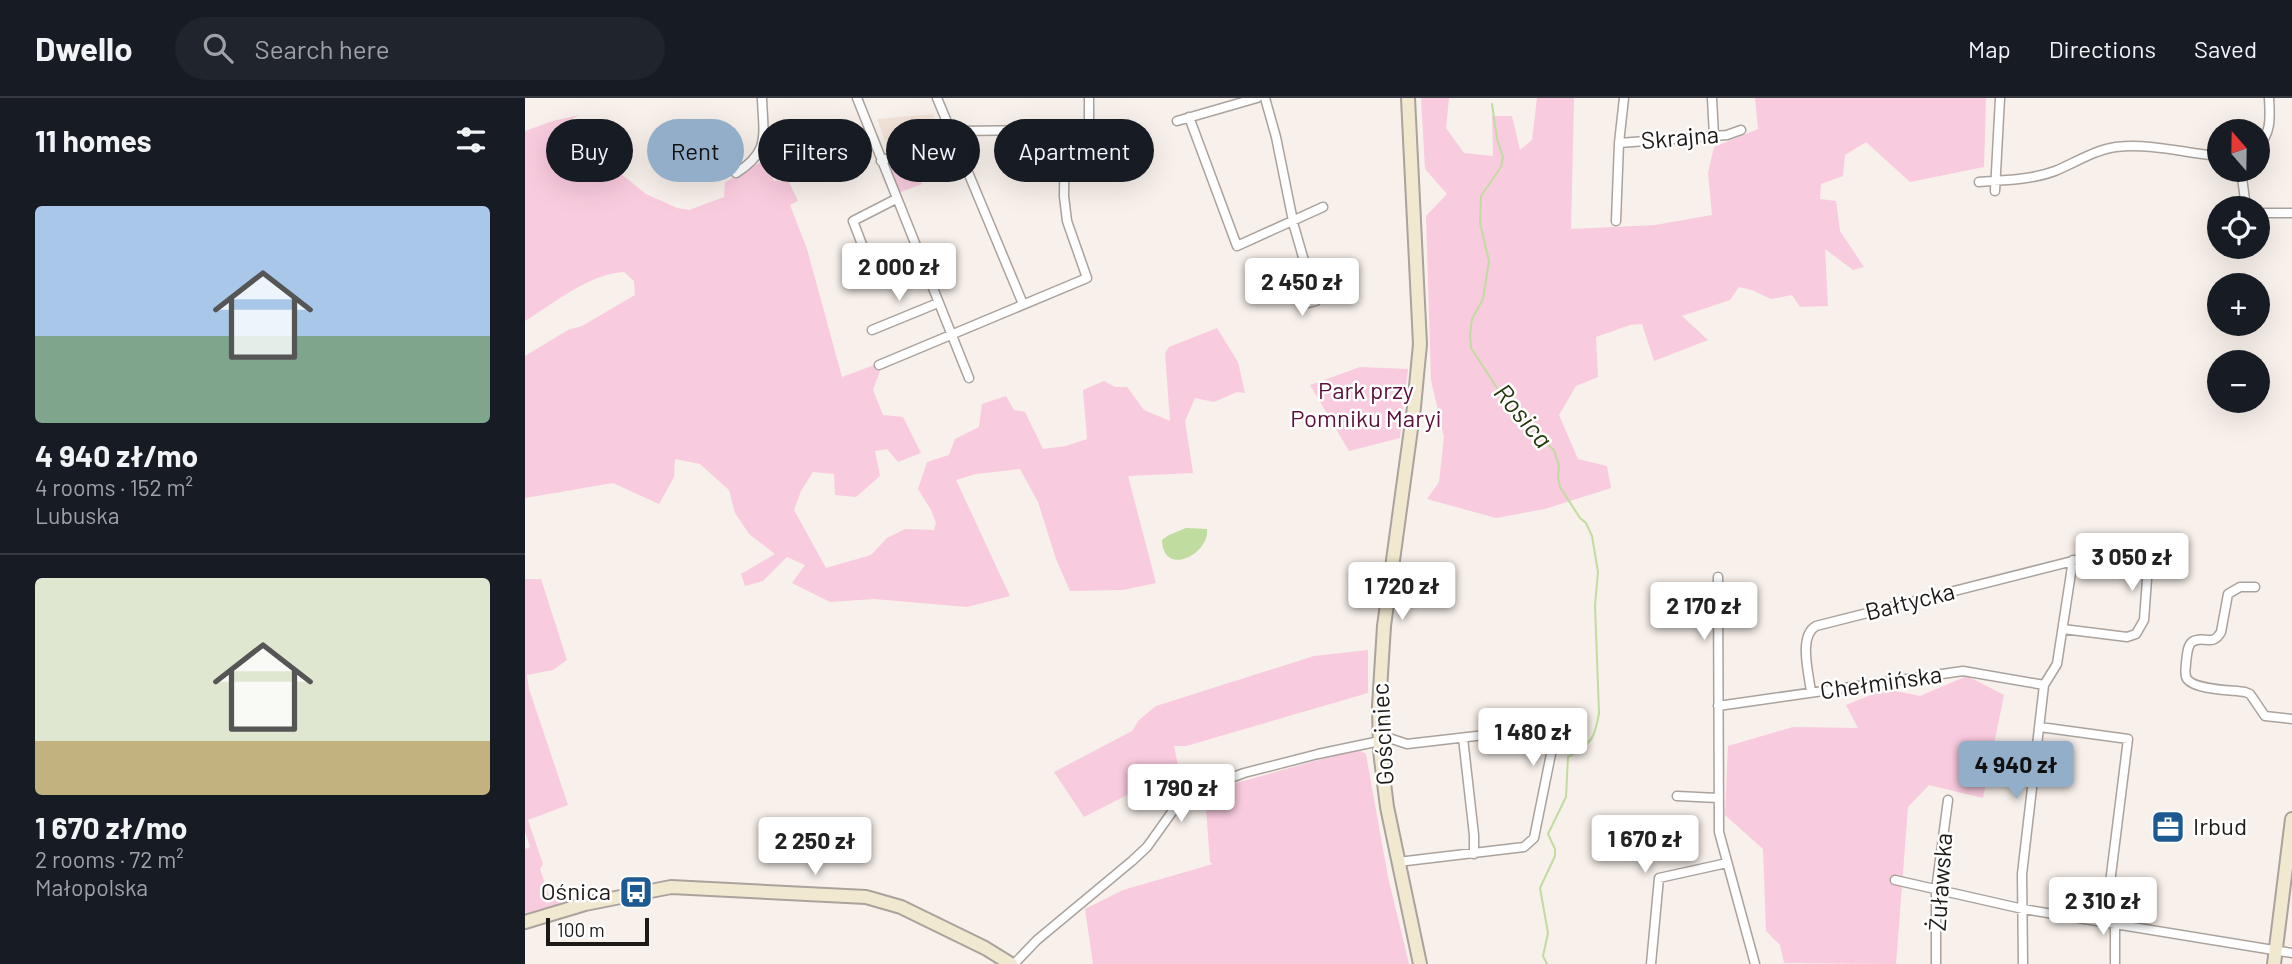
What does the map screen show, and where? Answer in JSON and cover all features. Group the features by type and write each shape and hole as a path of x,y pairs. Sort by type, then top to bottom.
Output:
{"street":[{"path":"744,168 753,163 762,146 762,98"},
{"path":"857,98 969,378"},
{"path":"938,98 946,119"},
{"path":"1089,98 1089,119"},
{"path":"1177,121 1257,98"},
{"path":"1265,98 1309,278"},
{"name":"Gościniec","path":"1408,98 1420,344 1382,644 1380,738 1387,807 1420,964"},
{"name":"Skrajna","path":"1616,221 1624,98"},
{"path":"1712,98 1714,136"},
{"path":"1995,191 2000,98"},
{"path":"2269,98 2270,119"},
{"path":"1189,117 1237,246 1323,207"},
{"name":"Skrajna","path":"1619,143 1714,136 1741,130"},
{"path":"1979,182 2034,176 2113,148 2149,146 2207,154"},
{"path":"881,161 886,159"},
{"path":"972,182 1023,304"},
{"path":"879,365 1087,278 1067,221 1064,182"},
{"path":"876,281 853,221 896,199"},
{"path":"2270,213 2292,213"},
{"path":"872,330 938,303"},
{"name":"Bałtycka","path":"1811,692 1805,639 1813,627 2073,560 2137,546 2145,548 2150,557 2146,606 2142,626 2136,634 2127,637 2063,629"},
{"path":"2023,964 2025,850 2044,690 2057,664 2073,560"},
{"path":"1718,577 1719,832 1755,964"},
{"path":"2255,587 2240,587 2228,594 2218,638 2197,640 2189,647 2186,678 2196,685 2245,692 2250,694 2265,716 2292,719"},
{"name":"Chełmińska","path":"1718,706 1963,671 2044,690"},
{"path":"2040,727 2127,739 2105,923"},
{"path":"525,922 585,904 671,887 866,897 901,907 1013,964 1037,940 1144,850 1173,812 1196,791 1276,764 1380,738 1407,744 1536,729 1547,731 1552,736 1553,744 1534,838 1524,847 1398,862"},
{"path":"1463,738 1474,854"},
{"path":"1677,796 1718,798"},
{"name":"Żuławska","path":"1936,964 1936,890 1948,800"},
{"path":"2275,958 2292,819"},
{"path":"1651,964 1659,878 1727,863"},
{"path":"1895,880 2023,909 2275,958 2292,953"},
{"path":"2115,925 2115,964"}],"shaded area":[{"path":"933,114 935,119 886,119 886,144 877,119"},
{"path":"1186,528 1207,529 1206,538 1201,547 1186,558 1170,558 1164,551 1162,540"}],"green space":[{"path":"1421,98 1449,98 1446,128 1464,153 1493,156 1492,116 1512,116 1520,150 1532,140 1537,98 1574,98 1571,229 1655,225 1712,215 1708,173 1714,147 1758,129 1755,98 1986,98 1984,167 1910,182 1866,142 1845,155 1843,176 1821,184 1820,199 1836,201 1840,231 1864,267 1853,270 1825,249 1828,306 1800,307 1792,295 1771,299 1739,287 1730,300 1682,316 1708,340 1654,361 1642,324 1630,325 1596,337 1598,377 1576,386 1559,415 1578,459 1607,466 1611,488 1545,509 1496,518 1427,499 1439,482 1444,437 1431,380 1426,216 1447,194 1425,169"},
{"path":"546,124 546,182 631,182 646,194 677,208 689,210 724,197 725,182 744,182 744,171 758,164 758,182 789,182 798,201 790,205 807,249 842,377 877,364 880,371 873,390 883,415 903,417 921,453 898,462 887,449 875,451 880,476 856,497 835,495 834,474 813,472 801,491 794,510 826,568 871,555 887,538 905,529 934,530 936,523 931,510 918,489 927,462 949,455 955,439 979,427 982,404 1006,396 1014,410 1025,412 1043,449 1066,446 1087,439 1083,390 1104,381 1115,387 1127,387 1144,410 1170,421 1165,353 1169,347 1217,328 1238,362 1245,393 1237,392 1214,402 1195,398 1185,421 1193,473 1128,476 1156,583 1123,590 1070,591 1056,559 1038,502 1020,469 976,474 956,480 1010,596 967,607 874,599 830,602 792,583 805,565 787,557 763,581 745,586 741,574 775,554 749,534 735,513 729,490 700,464 675,459 674,477 659,504 613,483 525,498 525,356 635,295 634,281 624,272 611,274 572,291 525,321 525,131"},
{"path":"895,182 922,184 898,193"},
{"name":"Park przy Pomniku Maryi","path":"1360,367 1408,369 1400,438 1349,451 1310,385"},
{"path":"525,579 541,579 567,660 553,670 527,675 529,689 568,805 528,820 543,864 540,869 550,899 561,896 563,905 525,917 525,849 530,847 525,831"},
{"path":"1368,650 1368,693 1186,746 1174,746 1183,789 1168,806 1153,790 1139,789 1084,817 1054,772 1132,731 1139,720 1156,706 1314,656"},
{"path":"1967,676 2004,695 1983,798 1929,785 1908,807 1896,964 1784,963 1780,945 1766,931 1763,849 1725,815 1728,746 1793,727 1858,728 1846,705 1886,689 1920,696"},
{"path":"1357,749 1366,754 1388,877 1409,964 1093,964 1085,909 1123,890 1213,864 1210,862 1205,795 1212,790"}],"waterway":[{"name":"Rosica","path":"1492,104 1497,139 1503,157 1501,167 1481,196 1480,223 1489,261 1483,299 1472,319 1471,348 1499,391 1519,407 1543,441 1554,450 1559,466 1560,487 1592,536 1598,572 1595,605 1599,713 1590,740 1568,757 1566,797 1548,834 1555,849 1555,856 1540,888 1548,933 1543,956 1547,964"}],"place":[{"name":"Irbud","path":"2168,827"},
{"name":"Ośnica","path":"636,892"}]}
